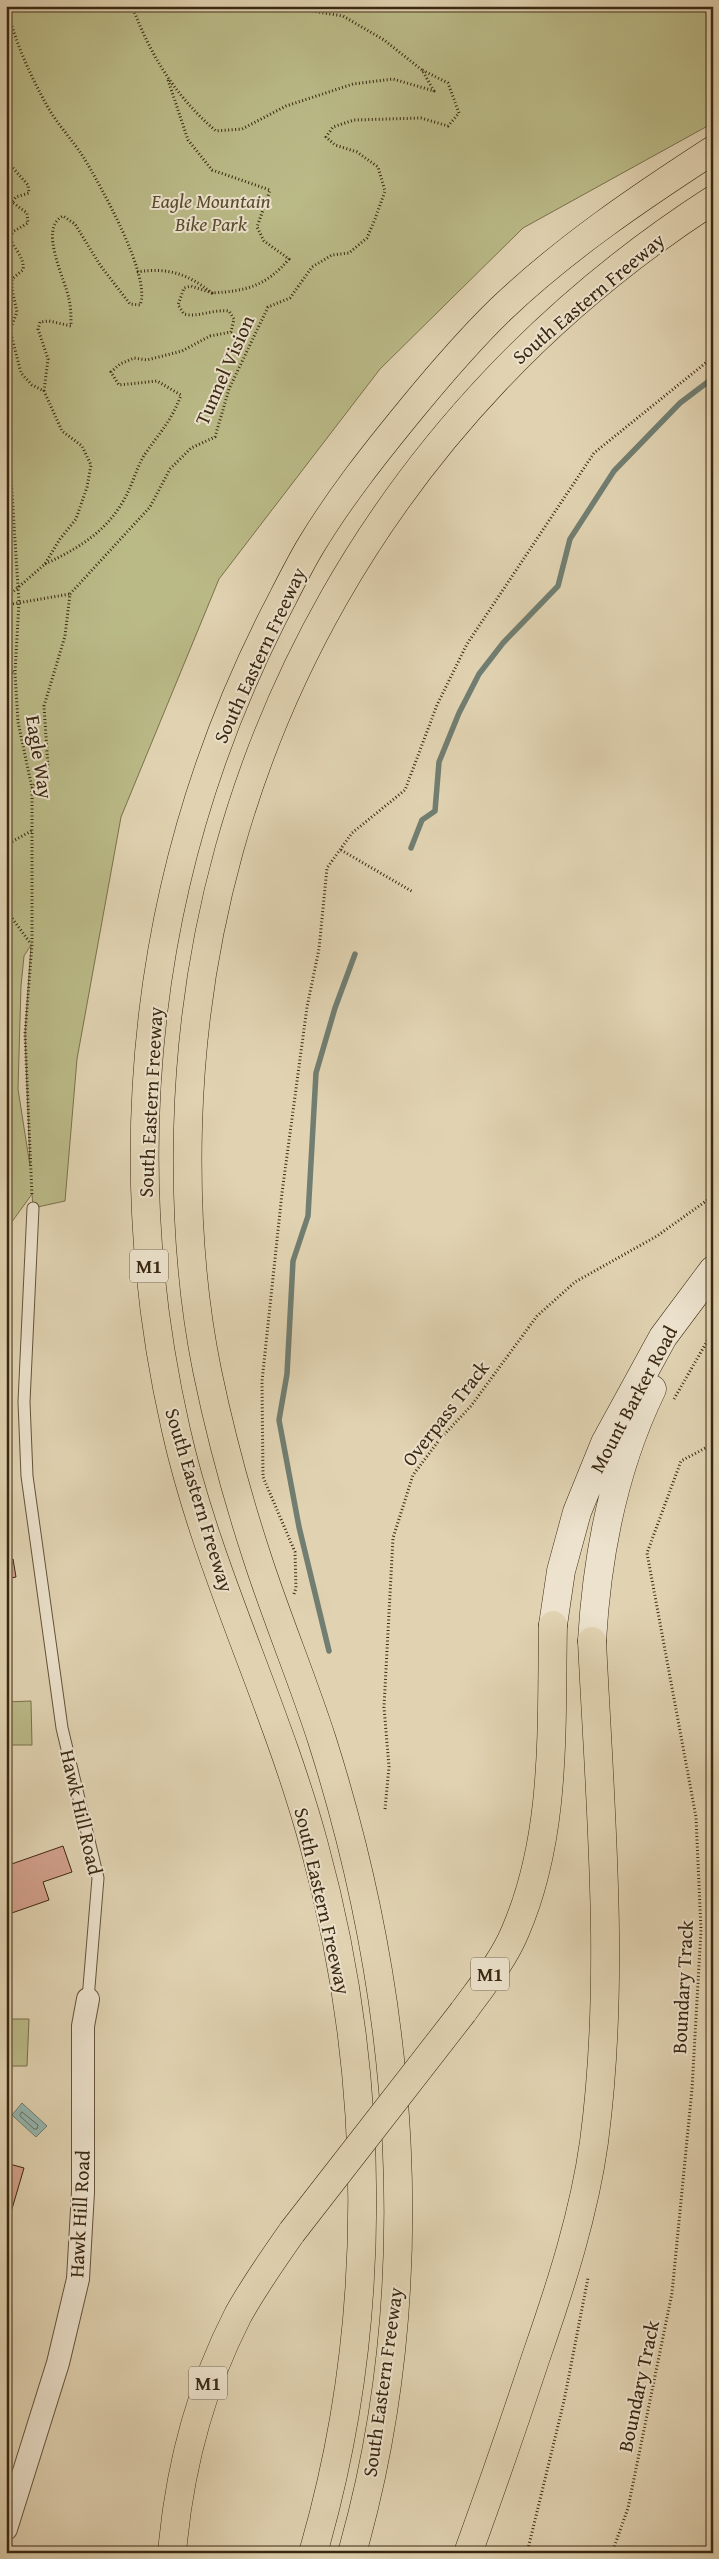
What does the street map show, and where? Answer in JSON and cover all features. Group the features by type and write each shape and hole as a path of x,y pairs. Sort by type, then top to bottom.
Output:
{"highway":[{"name":"South Eastern Freeway","path":"313,2553 342,2430 356,2335 362,2236 362,2154 353,2057 336,1940 314,1846 285,1752 207,1536 177,1436 158,1343 146,1245 144,1147 148,1046 161,947 182,850 211,756 250,664 312,545 362,471 430,386 500,310 575,246 656,186 713,150"},
{"name":"South Eastern Freeway","path":"352,2553 363,2515 381,2419 394,2322 398,2224 398,2129 387,2025 372,1931 350,1835 322,1740 257,1557 229,1462 206,1365 192,1264 187,1167 190,1067 202,969 222,872 248,786 289,682 334,594 392,504 452,428 518,354 592,290 678,223 713,200"},
{"name":"M1","path":"172,2553 175,2522 188,2450 208,2383 238,2316 292,2232 463,2012 514,1934 532,1889 545,1829 549,1793 553,1625"},
{"path":"468,2553 560,2287 577,2225 594,2143 600,2078 605,1926 592,1641"}],"main road":[{"name":"Mount Barker Road","path":"553,1625 561,1571 577,1512 605,1443 663,1337 713,1270"},
{"name":"Mount Barker Road","path":"592,1641 598,1566 607,1516 616,1484 645,1404 666,1360 713,1287"}],"street":[{"name":"Hawk Hill Road","path":"6,2529 58,2363 78,2279 82,2192 83,2026 88,1999"}],"lane":[{"name":"Hawk Hill Road","path":"33,1208 24,1402 27,1476 62,1728 98,1878 88,1999"}],"path":[{"path":"6,6 15,39 46,103 83,157 118,219 137,272 143,298 140,305 130,304 100,265 75,224 63,216 56,219 53,226 53,239 57,261 69,298 71,326 49,321 40,322 38,329 48,359 44,391 62,431 82,446 91,465 87,487 76,519 60,539 45,564 19,589 6,598"},
{"name":"Tunnel Vision","path":"45,564 65,555 104,529 126,497 144,455 166,428 181,395 157,381 119,385 111,372 120,364 134,358 148,360 182,351 210,336 231,332 234,318 229,311 207,311 191,316 184,314 178,305 184,288 191,286 212,293 242,291 274,277 289,259 264,241 257,227 270,190 212,170 188,140 167,78 142,31 132,6"},
{"name":"Tunnel Vision","path":"70,594 150,507 170,469 191,448 215,436 229,389 268,307 290,298 312,267 332,255 349,253 366,238 385,191 378,167 357,152 335,145 326,137 333,128 354,120 421,118 448,126 459,114 448,83 422,70 384,40 344,16 280,6"},
{"name":"Tunnel Vision","path":"167,78 193,111 216,131 242,129 286,106 353,84 393,79 434,91 422,70"},
{"path":"6,160 28,185 29,193 16,197 12,202 27,212 28,223 14,231 10,236 11,243 20,254 24,265 23,270 12,279 17,312 10,330 21,373 32,385 44,391"},
{"path":"137,272 158,269 194,278 212,293"},
{"path":"293,1596 296,1588 295,1552 263,1477 262,1381 283,1184 307,1007 318,949 327,868 352,833 405,790 437,705 467,644 594,452 713,357"},
{"name":"Eagle Way","path":"6,401 8,462 19,589 14,673 18,722 32,788 32,944 25,1034 33,1208"},
{"path":"6,605 70,594 64,636 44,706 48,767 32,788"},
{"path":"6,669 14,673"},
{"path":"6,845 33,830"},
{"path":"341,850 413,892"},
{"path":"6,910 32,944"},
{"name":"Overpass Track","path":"386,1809 389,1767 384,1707 393,1538 413,1475 440,1439 471,1406 537,1316 575,1282 657,1236 713,1196"},
{"name":"Boundary Track","path":"612,2553 628,2508 672,2293 692,2089 701,1930 696,1818 647,1553 681,1461 713,1444"}],"green space":[{"name":"Eagle Mountain Bike Park","path":"6,6 713,6 713,123 523,228 380,369 219,579 121,817 77,1059 65,1201 33,1208 32,1194 6,1230","holes":["31,945 25,1034 30,1166 18,1089 21,986 24,956"]},
{"path":"31,1701 32,1745 6,1745 6,1702"},
{"path":"6,2019 29,2019 27,2066 6,2066"}],"water":[{"path":"22,2103 47,2126 36,2137 12,2115"}],"building":[{"path":"13,1559 16,1577 6,1579 6,1561"},
{"path":"63,1846 72,1872 43,1882 49,1900 6,1915 6,1866"},
{"path":"6,2163 24,2168 9,2219 6,2218"}],"waterway":[{"path":"411,848 422,820 435,811 439,762 459,713 479,674 503,643 558,586 570,539 614,471 680,403 713,378"},
{"path":"329,1651 299,1527 279,1420 287,1374 293,1261 308,1216 316,1073 335,1008 355,954"}]}
